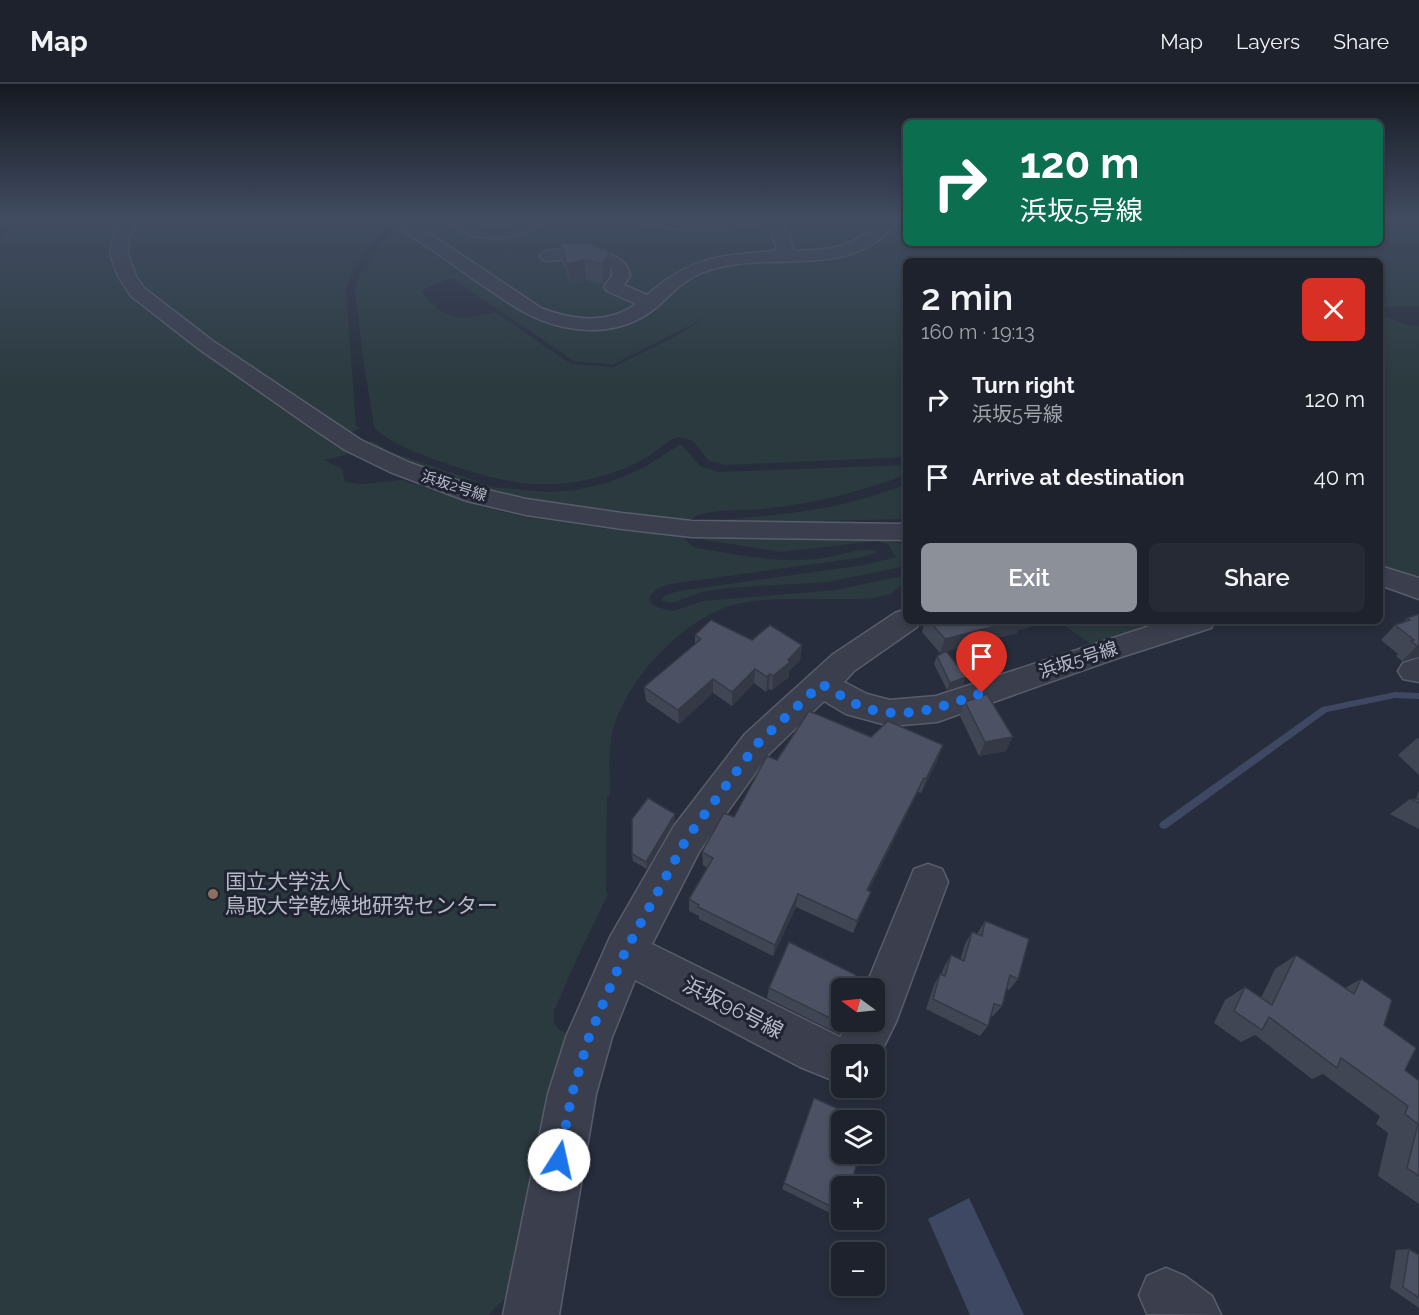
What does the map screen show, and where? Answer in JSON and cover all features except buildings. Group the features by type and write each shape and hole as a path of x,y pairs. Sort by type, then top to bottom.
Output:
{"street":[{"name":"浜坂2号線","path":"126,274 137,291 206,345 353,445 399,467 467,493 526,507 692,529 903,532"},
{"path":"479,274 534,312 548,318 584,323 614,322 632,317 672,281 685,274"},
{"path":"621,274 619,282 614,287 649,303"},
{"path":"1383,576 1419,589"},
{"path":"531,1315 572,1094 589,1037 625,952 687,838 757,744 843,663 903,622"},
{"name":"浜坂5号線","path":"821,684 858,705 890,713 937,709 1101,652 1190,624"},
{"path":"885,993 928,882"},
{"name":"浜坂96号線","path":"625,952 816,1052 831,1057"}],"shaded area":[{"name":"国立大学法人 鳥取大学乾燥地研究センター","path":"0,274 117,274 133,299 144,309 349,454 324,460 342,469 345,482 363,484 402,480 486,508 525,517 625,531 682,536 697,548 744,556 807,560 859,550 878,552 858,558 670,584 658,588 649,597 651,603 656,607 673,611 703,601 836,590 903,576 903,584 890,594 874,598 757,601 741,603 720,610 698,621 678,636 641,675 627,697 617,718 610,747 610,795 607,797 606,892 608,894 554,1011 554,1022 558,1029 566,1033 550,1086 512,1292 488,1315 0,1315"},
{"path":"352,274 346,289 356,426 360,428 349,434 151,295 138,276"},
{"path":"903,274 903,457 726,465 709,461 693,441 679,437 667,442 649,456 624,468 589,479 560,484 507,481 442,462 399,445 383,436 374,427 355,289 360,275","holes":["452,278 574,361 612,365 707,317 672,338 613,367 571,364 495,312 463,318 448,315 426,299 422,291"]},
{"path":"1383,274 1419,274 1419,307 1387,307 1383,310"},
{"path":"1383,313 1398,322 1419,326 1419,582 1383,570"},
{"path":"372,441 391,452 493,487 550,492 576,490 610,482 643,468 681,444 700,466 718,472 903,465 903,476 829,498 790,506 708,513 693,518 689,522 564,507 483,490 405,462 368,443"},
{"path":"903,485 903,519 729,523 705,521 807,511"},
{"path":"698,537 863,538 903,544 903,567 828,582 727,588 702,592 672,603 663,601 662,598 666,595 679,591 864,565 896,557 888,544 877,541 781,552"},
{"path":"1062,624 1163,624 1094,646"}],"water":[{"path":"969,1198 1024,1315 970,1315 928,1219"}],"waterway":[{"path":"1164,825 1325,709 1395,695 1419,696"}],"place":[{"name":"国立大学法人 鳥取大学乾燥地研究センター","path":"213,894"}],"route":[{"path":"559,1160 572,1094 589,1037 625,952 687,838 757,744 821,684 858,705 890,713 937,709 982,693"}]}
